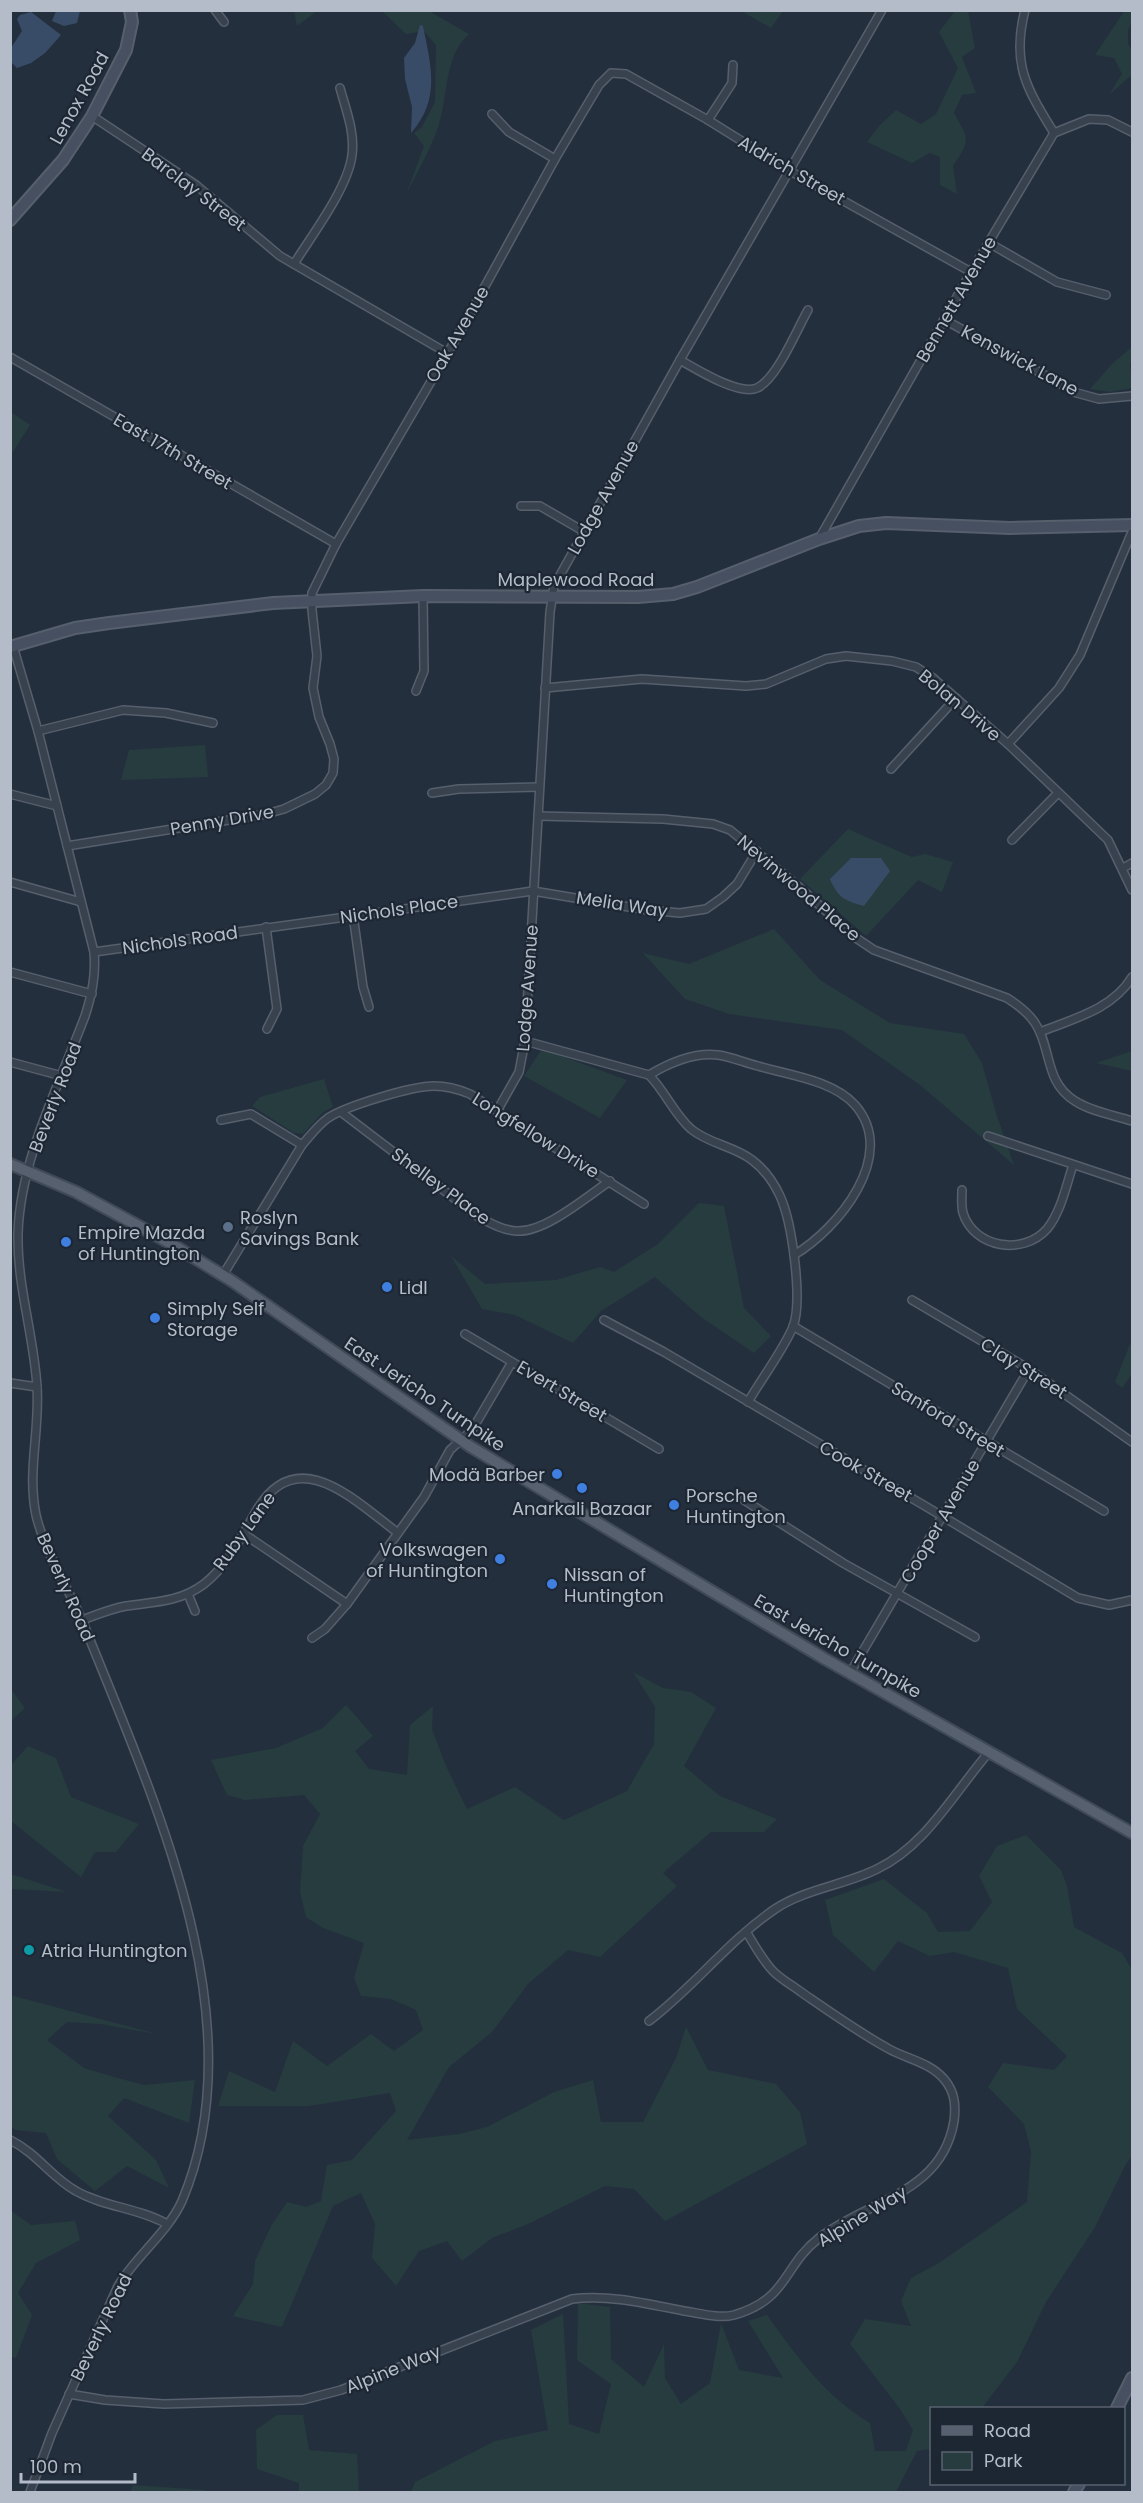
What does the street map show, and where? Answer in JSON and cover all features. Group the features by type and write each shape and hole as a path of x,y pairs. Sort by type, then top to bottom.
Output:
{"main road":[{"name":"East Jericho Turnpike","path":"10,1164 28,1170 107,1207 223,1275 461,1440 850,1673 1132,1833"}],"street":[{"name":"Lenox Road","path":"10,220 63,160 92,116 126,50 132,22 130,10"},
{"path":"215,10 224,22"},
{"name":"Lodge Avenue","path":"497,1111 519,1072 525,1041 545,688 554,586 680,360 882,10"},
{"path":"1025,10 1019,32 1022,69 1037,104 1054,133 1089,119 1108,120 1132,132"},
{"path":"708,120 732,83 733,65"},
{"name":"Aldrich Street","path":"611,73 626,74 708,120 790,171 971,272"},
{"name":"Oak Avenue","path":"312,601 312,593 336,544 447,353 555,159 599,85 611,73"},
{"path":"294,264 348,175 352,154 351,126 340,88"},
{"path":"492,114 509,132 555,159"},
{"name":"Barclay Street","path":"92,116 196,185 280,256 447,353"},
{"name":"Bennett Avenue","path":"819,539 971,272 1054,133"},
{"path":"988,243 1057,282 1106,295"},
{"path":"680,360 720,381 740,388 756,388 767,380 808,310"},
{"name":"Kenswick Lane","path":"945,320 1077,393 1099,399 1132,396"},
{"name":"East 17th Street","path":"10,357 336,544"},
{"path":"521,506 540,506 584,531"},
{"name":"Maplewood Road","path":"12,646 75,628 144,617 312,601 423,596 638,597 673,594 819,539 859,526 886,523 1010,528 1132,525"},
{"path":"1008,744 1070,673 1080,655 1132,532"},
{"path":"416,691 424,671 423,596"},
{"name":"Penny Drive","path":"67,846 266,814 304,799 326,785 333,773 334,759 319,717 313,688 317,656 312,601"},
{"name":"Beverly Road","path":"12,646 38,731 94,952 95,979 92,994 28,1170 21,1201 18,1241 22,1290 30,1324 37,1387 32,1471 37,1516 49,1553 82,1620 172,1854 204,1990 208,2058 199,2144 180,2204 167,2224 134,2260 121,2281 69,2394 30,2493"},
{"name":"Bolan Drive","path":"545,688 642,679 746,686 766,684 826,659 846,656 891,661 916,667 933,678 1008,744 1108,840 1132,890"},
{"path":"891,769 956,698"},
{"path":"38,731 123,710 166,712 213,723"},
{"path":"432,793 459,789 539,787"},
{"path":"1012,840 1058,793"},
{"path":"10,794 57,806"},
{"name":"Nevinwood Place","path":"538,816 652,818 713,824 730,830 856,938 874,950 1007,998 1022,1009 1040,1032 1053,1074 1061,1088 1073,1100 1088,1108 1132,1121"},
{"name":"Melia Way","path":"533,891 646,910 680,913 706,909 737,884 757,851"},
{"path":"1123,868 1132,863"},
{"path":"10,882 81,902"},
{"name":"Nichols Place","path":"266,927 533,891"},
{"path":"353,915 363,987 369,1007"},
{"path":"266,927 277,1010 267,1029"},
{"name":"Nichols Road","path":"94,952 266,927"},
{"path":"10,972 92,994"},
{"path":"1040,1032 1104,1006 1118,996 1132,977"},
{"path":"525,1041 649,1075 663,1089 681,1118 692,1130 752,1160 763,1171 780,1197 786,1213 794,1255 798,1304 793,1326 748,1402"},
{"path":"649,1075 670,1063 700,1056 718,1055 829,1087 854,1103 864,1117 868,1132 867,1167 859,1188 830,1228 794,1255"},
{"path":"10,1062 62,1076"},
{"name":"Longfellow Drive","path":"223,1275 302,1145 327,1119 341,1112 419,1087 456,1088 497,1111 644,1204"},
{"name":"Shelley Place","path":"341,1112 480,1218 501,1228 518,1231 538,1227 610,1181"},
{"path":"221,1120 251,1114 302,1145"},
{"path":"988,1136 1132,1184"},
{"path":"962,1190 962,1212 970,1228 984,1239 1000,1245 1017,1245 1034,1239 1046,1230 1056,1214 1073,1165"},
{"name":"Clay Street","path":"912,1300 1029,1369 1132,1442"},
{"name":"Cook Street","path":"604,1320 748,1402 1078,1598 1109,1605 1132,1600"},
{"name":"Sanford Street","path":"793,1326 986,1443 1104,1511"},
{"name":"Evert Street","path":"465,1334 659,1449"},
{"path":"312,1638 325,1629 347,1604 424,1497 450,1450 472,1430 512,1362"},
{"name":"Cooper Avenue","path":"850,1673 1029,1369"},
{"path":"10,1383 37,1387"},
{"name":"Ruby Lane","path":"82,1620 125,1606 159,1603 188,1594 218,1570 244,1534 266,1497 276,1486 291,1479 319,1480 334,1486 398,1533"},
{"path":"744,1500 897,1594 975,1637"},
{"path":"244,1534 347,1604"},
{"path":"188,1594 195,1611"},
{"path":"649,2021 673,2003 723,1952 777,1908 799,1897 878,1869 907,1851 990,1751"},
{"name":"Alpine Way","path":"69,2394 97,2399 164,2404 303,2400 341,2390 572,2299 591,2296 700,2314 730,2316 754,2308 772,2297 787,2280 801,2257 819,2239 916,2184 933,2170 952,2132 954,2095 943,2078 919,2061 898,2054 848,2025 774,1972 747,1933"},
{"path":"10,2140 26,2148 74,2190 86,2196 153,2216 167,2224"},
{"path":"1118,2407 1132,2378"}],"green space":[{"path":"294,10 317,11 297,26"},
{"path":"1125,10 1132,11 1128,44 1132,50 1132,78 1129,77 1109,95 1122,74 1114,58 1095,55"},
{"path":"382,11 429,11 469,34 454,55 436,133 406,195 424,146 414,133 422,127 435,102 436,45 424,31 406,34"},
{"path":"741,11 783,11 771,28"},
{"path":"955,11 968,11 975,48 962,57 976,93 962,95 954,113 966,139 963,150 953,166 957,194 940,185 940,157 930,153 912,163 867,142 879,126 896,110 921,124 936,114 958,68 939,32"},
{"path":"1132,347 1130,363 1132,388 1110,392 1090,389 1113,363"},
{"path":"11,412 30,425 11,455"},
{"path":"205,745 208,777 121,780 129,750"},
{"path":"848,829 912,857 925,854 953,862 942,892 918,880 866,936 800,879","holes":["881,858 836,894 871,859"]},
{"path":"774,929 820,980 890,1023 964,1034 982,1063 1014,1165 920,1085 842,1030 729,1014 685,999 643,953 689,964"},
{"path":"542,1049 627,1080 600,1118 524,1076"},
{"path":"1132,1051 1132,1071 1096,1063"},
{"path":"324,1079 333,1107 323,1112 303,1134 294,1133 252,1106 260,1097"},
{"path":"699,1203 724,1206 744,1308 771,1336 754,1353 701,1317 655,1277 601,1311 573,1343 515,1315 482,1309 451,1256 485,1284 556,1280 600,1267 614,1272 658,1244"},
{"path":"1130,1344 1132,1346 1132,1374 1122,1388 1115,1382"},
{"path":"633,1672 663,1688 691,1692 716,1708 684,1766 720,1796 777,1819 764,1832 711,1832 663,1873 677,1886 600,1957 568,1950 528,1984 492,2032 449,2067 407,2140 459,2134 487,2127 554,2092 593,2080 601,2122 643,2122 676,2058 686,2027 708,2070 776,2084 800,2112 807,2144 665,2221 634,2189 605,2186 528,2224 492,2238 462,2261 447,2241 419,2251 396,2286 372,2258 375,2224 361,2193 333,2206 282,2327 233,2316 253,2284 255,2261 271,2226 287,2202 306,2207 321,2201 327,2165 352,2160 396,2111 390,2093 309,2106 218,2106 229,2071 275,2092 293,2041 327,2066 371,2034 394,2051 423,2030 416,2010 391,1999 361,1996 354,1978 364,1943 323,1928 306,1917 300,1892 303,1846 320,1814 304,1795 245,1800 227,1795 211,1760 276,1748 323,1728 346,1705 373,1736 355,1751 369,1769 407,1775 410,1725 433,1706 432,1729 446,1766 467,1809 515,1787 564,1820 627,1791 654,1744 655,1707"},
{"path":"11,1689 25,1708 11,1721"},
{"path":"28,1746 56,1758 71,1797 139,1824 116,1852 95,1852 81,1877 11,1821 11,1765"},
{"path":"1026,1835 1061,1870 1067,1886 1074,1927 1122,1953 1132,1970 1132,2156 1095,2227 1046,2302 1017,2362 983,2407 930,2407 930,2449 917,2451 896,2492 411,2492 415,2482 495,2441 548,2430 531,2330 563,2314 569,2424 599,2434 611,2384 577,2360 578,2303 610,2307 611,2359 644,2387 664,2344 665,2378 681,2404 710,2383 721,2323 739,2370 783,2378 748,2321 767,2315 813,2375 854,2413 870,2423 875,2451 906,2451 913,2430 900,2409 850,2344 865,2319 911,2326 901,2301 911,2278 939,2263 1027,2202 1031,2151 1024,2124 988,2087 1003,2063 1054,2070 1067,2056 1017,2009 1008,1968 954,1952 930,1956 898,1941 874,1972 833,1935 825,1900 884,1879 927,1913 938,1932 970,1931 992,1902 979,1876 997,1846"},
{"path":"11,1874 67,1892 11,1889"},
{"path":"10,1995 157,2034 100,2024 67,2022 47,2040 84,2068 144,2085 195,2080 189,2123 124,2098 108,2116 156,2160 169,2188 127,2166 95,2191 57,2159 46,2133 16,2130 11,2127"},
{"path":"11,2211 31,2225 75,2221 80,2240 36,2263 18,2293 32,2315 16,2358 10,2356"},
{"path":"277,2415 303,2415 309,2450 357,2454 359,2491 299,2492 299,2483 257,2469 256,2430"},
{"path":"133,2485 204,2490 208,2492 130,2492"}],"water":[{"path":"56,10 80,11 77,23 64,26 52,21"},
{"path":"31,12 61,35 45,53 31,63 17,68 11,62 11,48 22,31 17,19 20,15"},
{"path":"420,25 423,26 431,68 430,95 427,108 411,133 412,107 405,79 404,58 415,43"},
{"path":"851,858 881,858 890,871 864,906 843,898 836,891 830,879"}],"place":[{"name":"Roslyn Savings Bank","path":"228,1227"},
{"name":"Empire Mazda of Huntington","path":"66,1242"},
{"name":"Lidl","path":"387,1287"},
{"name":"Simply Self Storage","path":"155,1318"},
{"name":"Modä Barber","path":"557,1474"},
{"name":"Anarkali Bazaar","path":"582,1488"},
{"name":"Porsche Huntington","path":"674,1505"},
{"name":"Volkswagen of Huntington","path":"500,1559"},
{"name":"Nissan of Huntington","path":"552,1584"},
{"name":"Atria Huntington","path":"29,1950"}]}
